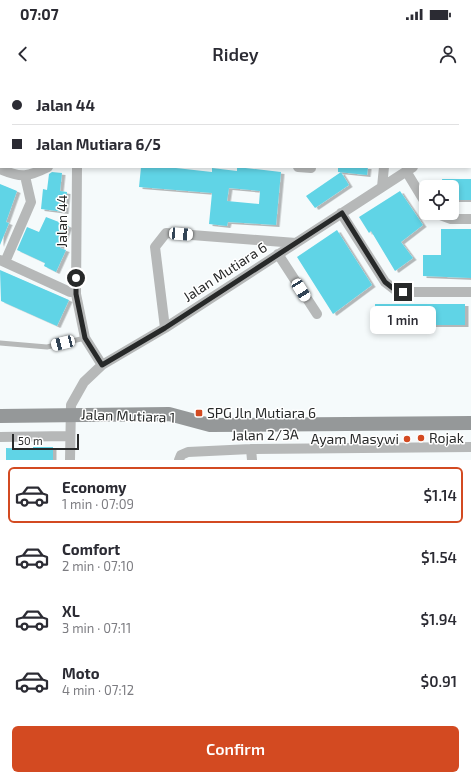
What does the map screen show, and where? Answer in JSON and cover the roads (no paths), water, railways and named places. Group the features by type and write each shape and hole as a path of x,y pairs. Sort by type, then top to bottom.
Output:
{"street":[{"path":"283,80 301,80"},
{"path":"0,169 14,175 26,176 46,168"},
{"name":"Jalan 44","path":"77,168 76,294 85,338 102,365"},
{"path":"382,187 384,168"},
{"path":"409,169 419,190"},
{"name":"Jalan Mutiara 6","path":"70,460 69,436 72,405 79,389 102,365 165,328 409,169"},
{"path":"26,176 31,202 3,261 70,292"},
{"path":"342,213 385,282 394,289 403,292 471,292"},
{"path":"459,219 471,219"},
{"path":"165,328 155,246 166,233 296,243"},
{"path":"278,254 317,314"},
{"name":"Jalan Mutiara 1","path":"0,416 169,414 210,425 471,424"},
{"path":"0,438 69,436"},
{"name":"Jalan 2/3A","path":"180,457 188,452 251,449 471,447"},
{"path":"251,449 252,460"}],"lane":[{"path":"0,343 47,347 85,338"}],"place":[{"name":"SPG Jln Mutiara 6","path":"199,413"},
{"name":"Rojak","path":"421,438"},
{"name":"Ayam Masywi","path":"407,439"}]}
